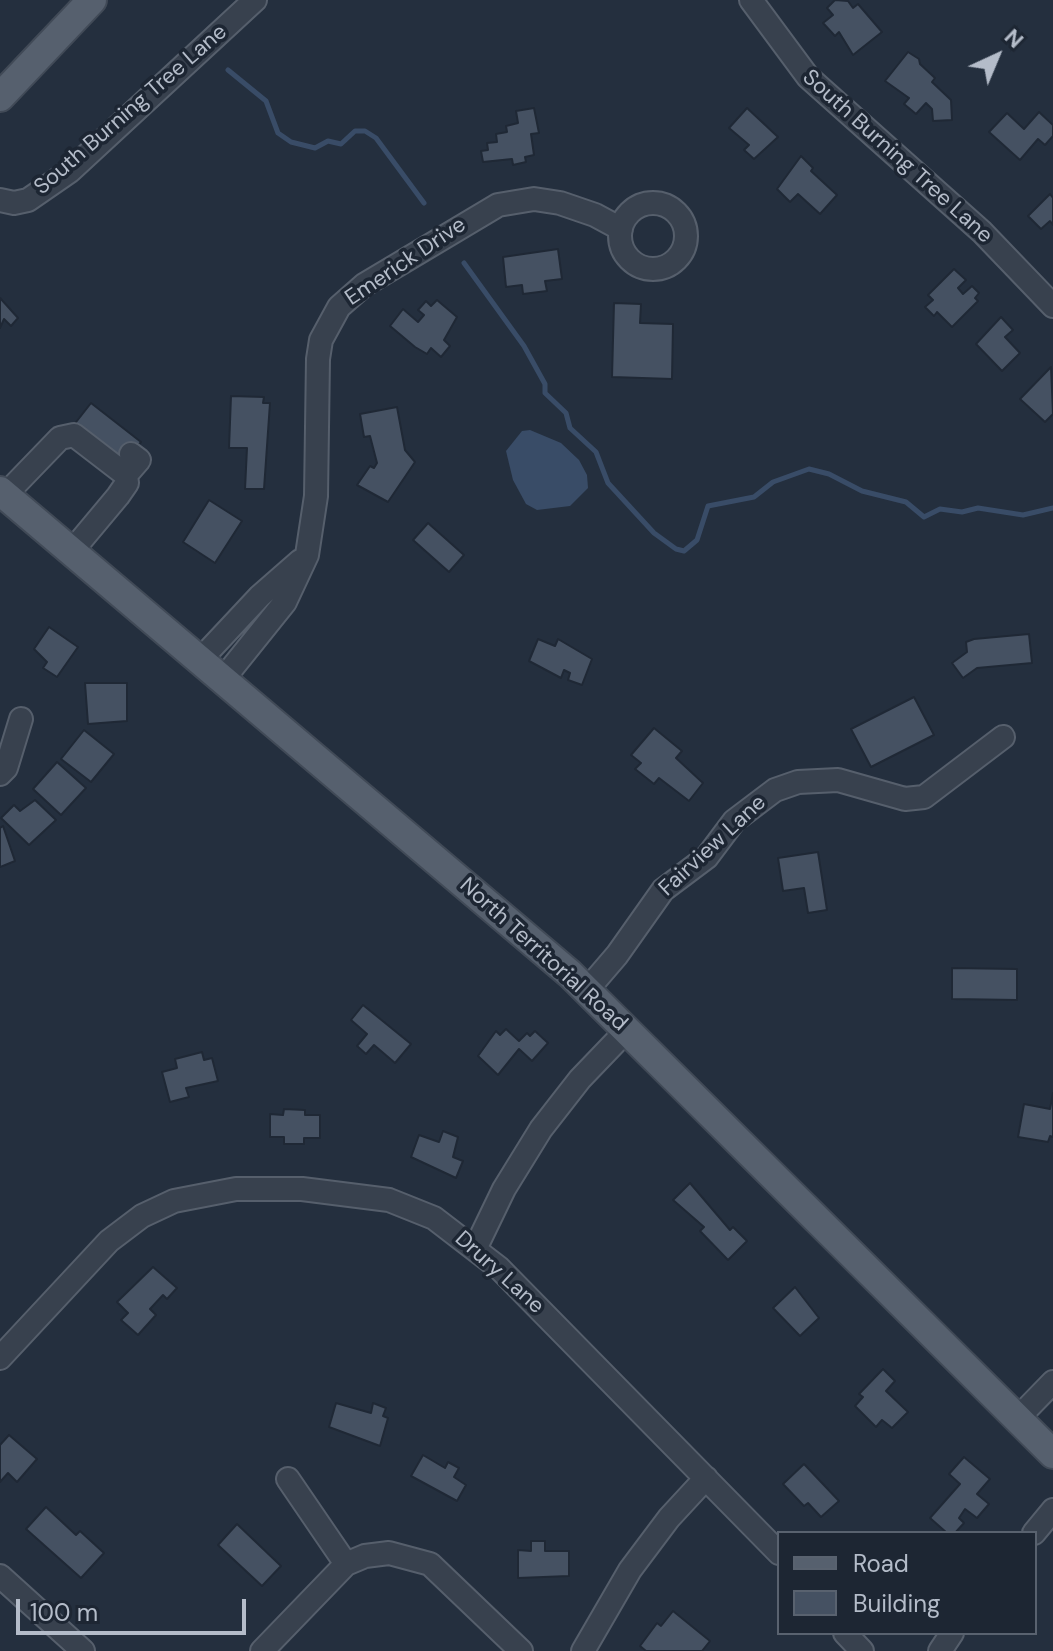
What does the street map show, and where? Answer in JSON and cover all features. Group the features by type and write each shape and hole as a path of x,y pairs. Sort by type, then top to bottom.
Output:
{"main road":[{"path":"0,97 92,0"},
{"name":"North Territorial Road","path":"2,493 224,678 587,990 1053,1454"}],"street":[{"name":"South Burning Tree Lane","path":"0,200 14,203 28,200 70,171 255,0"},
{"name":"South Burning Tree Lane","path":"751,0 808,77 982,232 1053,306"},
{"name":"Emerick Drive","path":"224,678 285,602 307,555 316,496 318,359 321,340 339,307 364,285 498,205 534,199 560,203 595,215 621,229"},
{"path":"2,493 60,438 74,435 129,464 127,483 72,551"},
{"path":"201,659 260,596 307,555"},
{"path":"0,774 6,768 21,719"},
{"name":"Fairview Lane","path":"587,990 663,890 707,857 734,821 775,790 798,782 838,780 905,799 924,797 1003,737"},
{"path":"476,1247 504,1189 541,1129 580,1079 627,1030"},
{"name":"Drury Lane","path":"0,1358 109,1241 142,1216 191,1196 236,1189 302,1189 365,1196 412,1208 476,1247 777,1551"},
{"path":"1017,1419 1053,1382"},
{"path":"583,1651 643,1552 706,1478"},
{"path":"288,1479 346,1564"},
{"path":"1036,1531 1053,1510"},
{"path":"262,1651 346,1564 365,1556 389,1553 430,1564 521,1651"},
{"path":"0,1576 83,1651"},
{"path":"847,1635 862,1651"}],"water":[{"path":"530,430 561,443 579,460 587,475 588,488 570,506 537,510 526,504 513,480 506,451 522,431"}],"building":[{"path":"835,0 848,1 853,8 858,4 882,32 853,55 839,32 835,36 823,23 833,15 827,8"},
{"path":"908,52 919,59 920,64 935,78 932,82 951,100 952,120 933,121 932,109 926,103 916,114 904,104 909,98 885,81"},
{"path":"534,108 539,133 531,134 534,155 525,157 526,162 513,165 512,159 483,162 481,151 488,150 487,143 497,142 496,134 507,132 506,126 518,123 516,111"},
{"path":"747,108 778,137 754,159 744,150 749,145 729,128"},
{"path":"1039,112 1053,125 1053,136 1045,145 1038,139 1020,160 989,132 1007,113 1024,129"},
{"path":"801,156 813,168 811,171 837,195 820,214 798,194 790,202 777,189"},
{"path":"1050,194 1053,198 1053,225 1050,221 1041,229 1028,216"},
{"path":"558,249 562,279 545,281 547,291 523,294 522,285 506,287 503,257"},
{"path":"954,269 966,280 958,288 963,294 972,286 979,293 975,298 978,301 952,327 937,312 934,316 925,307 933,300 928,295"},
{"path":"0,298 18,318 11,326 4,319 0,328"},
{"path":"437,300 457,317 444,340 450,346 441,357 431,348 427,354 415,347 390,326 403,309 418,322 424,315 418,310 426,301 431,306"},
{"path":"614,303 641,304 640,323 673,324 672,379 612,377"},
{"path":"1001,317 1013,330 1005,337 1020,353 1002,371 976,344"},
{"path":"1051,367 1053,414 1045,422 1020,399"},
{"path":"231,396 264,397 263,403 270,403 264,489 245,489 247,448 229,448"},
{"path":"91,403 141,442 122,465 73,426"},
{"path":"397,407 405,450 415,462 388,502 357,485 370,466 374,468 377,463 370,436 364,437 360,414"},
{"path":"209,500 242,521 215,563 183,542"},
{"path":"428,523 464,555 449,572 413,540"},
{"path":"49,627 78,647 57,677 43,668 47,662 34,649"},
{"path":"1029,634 1032,663 977,668 963,678 952,663 967,652 966,642"},
{"path":"538,639 555,646 558,639 592,659 582,685 568,680 570,673 564,670 561,678 529,661"},
{"path":"85,683 127,683 127,721 88,724"},
{"path":"914,697 934,735 871,767 851,729"},
{"path":"654,728 682,751 676,758 703,783 689,801 659,778 654,784 635,769 641,763 631,755"},
{"path":"84,730 114,754 91,782 61,759"},
{"path":"57,762 86,788 61,815 33,789"},
{"path":"35,800 56,820 29,845 1,818 14,805 20,811"},
{"path":"3,826 15,861 0,867 0,828"},
{"path":"818,852 827,910 808,913 804,888 783,891 778,858"},
{"path":"952,968 1017,969 1017,1000 952,999"},
{"path":"363,1005 411,1044 395,1063 374,1045 366,1054 357,1046 367,1034 351,1020"},
{"path":"506,1029 519,1041 527,1033 530,1036 535,1031 548,1043 532,1061 519,1049 498,1075 478,1056 496,1031 500,1035"},
{"path":"202,1052 204,1060 212,1058 218,1081 186,1088 189,1097 170,1102 162,1072 177,1068 175,1059"},
{"path":"1053,1093 1053,1137 1050,1136 1048,1142 1018,1137 1024,1104 1050,1109"},
{"path":"284,1109 305,1110 305,1115 320,1115 320,1138 304,1138 304,1144 284,1144 284,1137 270,1137 270,1114 283,1115"},
{"path":"443,1131 458,1137 453,1157 463,1161 456,1178 411,1157 419,1135 439,1142"},
{"path":"690,1183 730,1230 733,1227 747,1241 728,1260 700,1231 704,1227 673,1200"},
{"path":"153,1267 177,1288 167,1299 163,1295 150,1309 156,1315 138,1335 121,1320 128,1313 117,1302"},
{"path":"795,1287 819,1318 800,1336 773,1308"},
{"path":"883,1369 895,1381 886,1391 908,1412 892,1428 882,1420 876,1427 855,1406 863,1397 859,1394"},
{"path":"336,1403 371,1413 373,1403 386,1408 383,1416 388,1418 380,1446 329,1427"},
{"path":"9,1435 37,1459 17,1482 8,1473 0,1482 0,1445"},
{"path":"423,1455 445,1468 448,1462 459,1468 454,1477 466,1485 457,1501 411,1476"},
{"path":"964,1457 990,1479 977,1494 989,1504 977,1518 965,1509 959,1518 964,1523 957,1531 945,1531 930,1518 960,1484 949,1474"},
{"path":"804,1464 839,1501 821,1517 808,1503 804,1506 783,1484"},
{"path":"46,1507 76,1535 80,1531 104,1553 81,1578 26,1529"},
{"path":"237,1524 281,1566 262,1586 218,1545"},
{"path":"531,1541 545,1541 545,1551 569,1551 569,1576 518,1578 518,1550 531,1551"},
{"path":"673,1611 710,1641 702,1651 646,1651 640,1646 657,1623 661,1626"}],"waterway":[{"path":"228,70 266,101 278,133 291,142 315,148 328,141 341,144 355,131 365,131 376,138 424,203"},
{"path":"464,263 524,346 545,384 545,393 566,413 570,428 596,452 608,483 654,533 676,549 684,551 697,540 708,506 754,497 773,482 809,469 829,474 862,491 906,502 924,517 940,509 962,512 978,508 1023,515 1053,508"}]}
